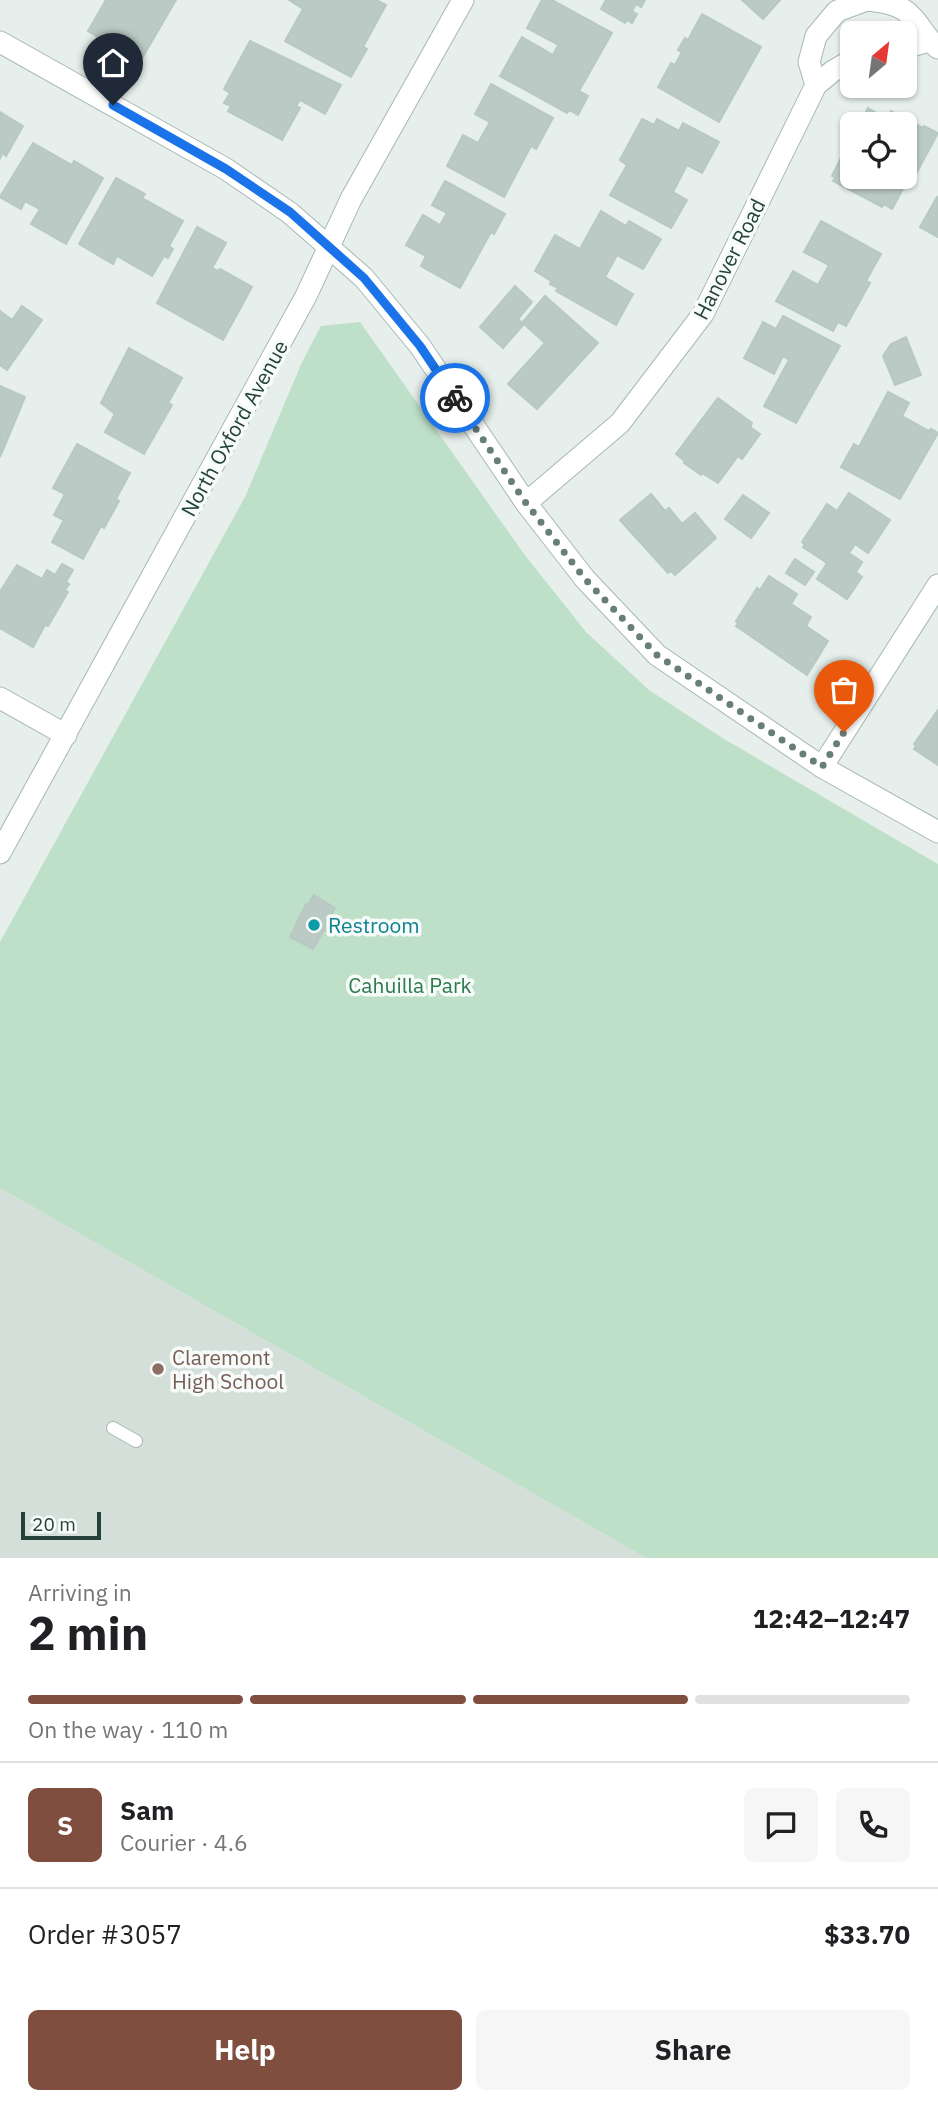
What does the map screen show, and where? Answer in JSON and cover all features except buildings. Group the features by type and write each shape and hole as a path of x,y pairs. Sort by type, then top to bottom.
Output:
{"street":[{"name":"North Oxford Avenue","path":"0,853 306,296 351,199 463,0"},
{"path":"840,67 816,85 809,62 816,36 837,11 867,0 890,3 911,15 933,44"},
{"path":"0,41 226,169 290,212 364,278 420,346 526,503 585,579 657,655 822,767 938,832"},
{"name":"Hanover Road","path":"526,503 620,423 704,314 816,85"},
{"path":"822,767 938,585"},
{"path":"0,698 66,735"}],"lane":[{"path":"113,1428 136,1441"}],"shaded area":[{"name":"Claremont High School","path":"0,1188 630,1549 646,1558 0,1558"}],"green space":[{"name":"Cahuilla Park","path":"360,322 524,554 586,632 649,690 724,739 938,864 938,1558 646,1558 0,1188 0,942 245,497 302,362 321,326"}],"way so far":[{"path":"455,398 526,503 585,579 657,655 822,767 844,732"}],"place":[{"name":"Restroom","path":"314,925"},
{"name":"Claremont High School","path":"158,1369"}],"route":[{"path":"113,105 226,169 290,212 364,278 420,346 455,398"}]}
